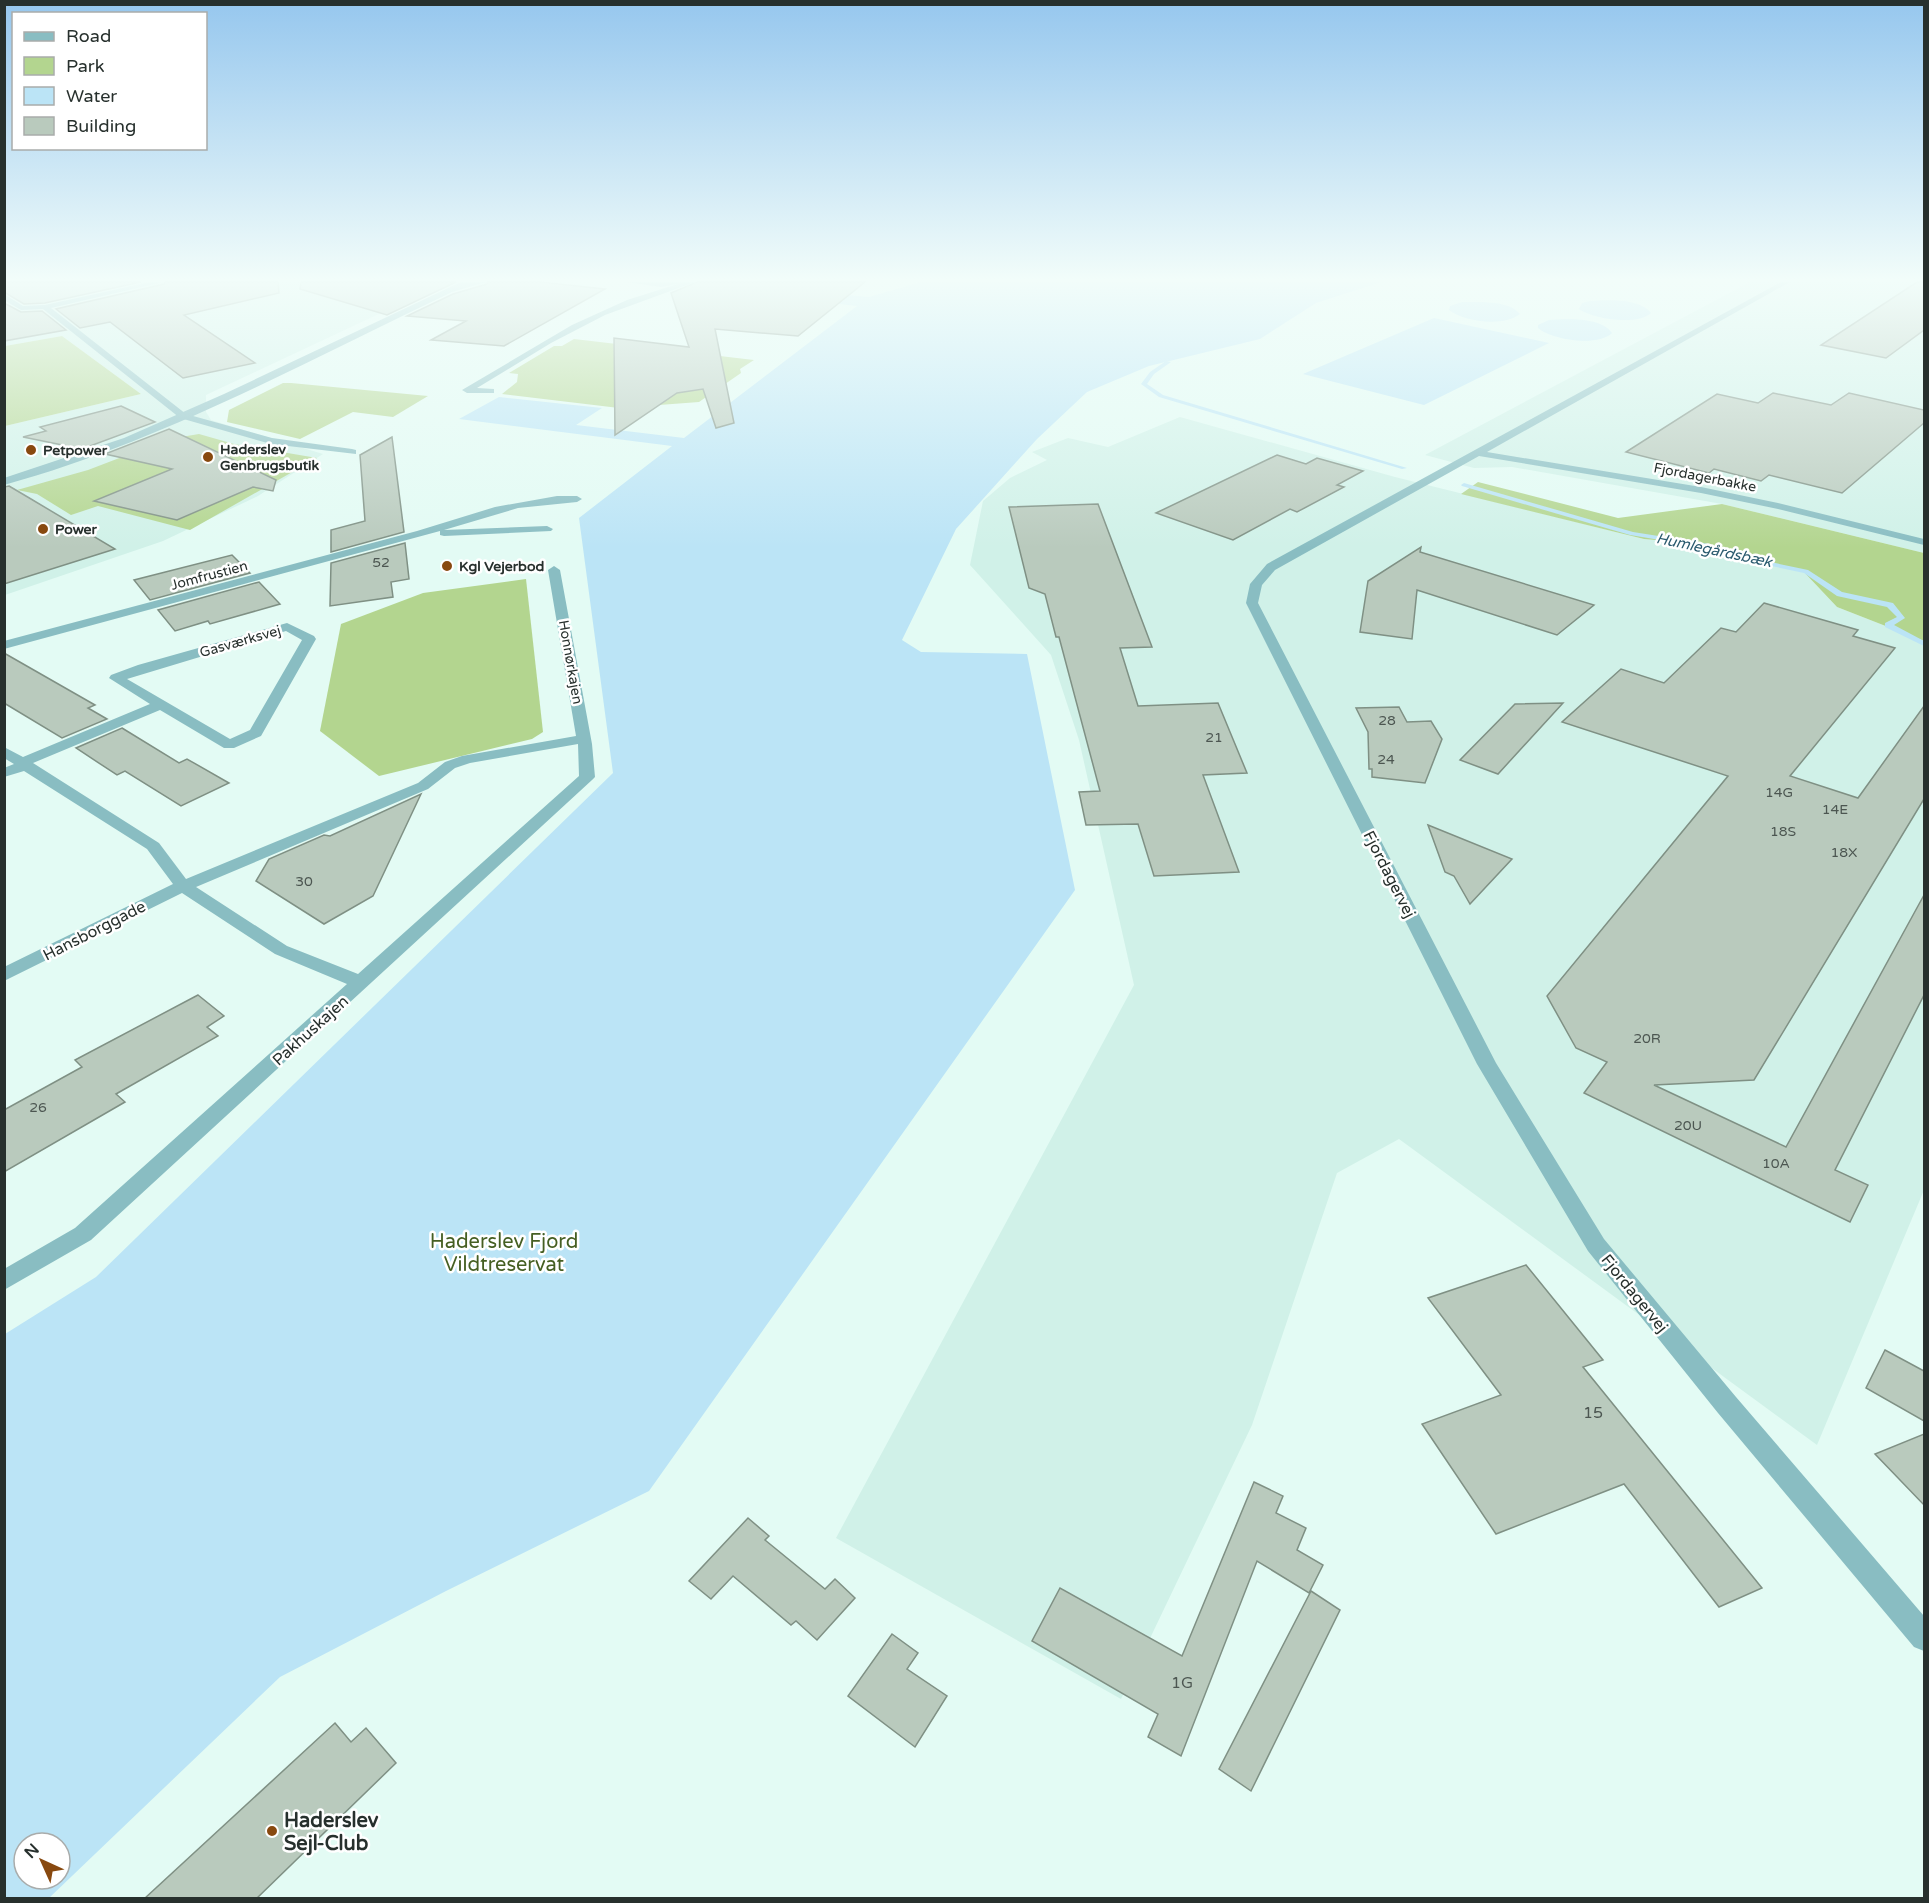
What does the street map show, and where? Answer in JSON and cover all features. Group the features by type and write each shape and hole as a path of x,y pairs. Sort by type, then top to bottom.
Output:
{"street":[{"path":"126,371 183,416 271,441 352,452"},
{"path":"4,482 128,440 279,371"},
{"path":"490,391 467,390 498,371"},
{"name":"Fjordagervej","path":"1626,371 1271,567 1256,584 1252,603 1487,1064 1596,1245 1727,1405 1924,1636"},
{"name":"Fjordagerbakke","path":"1477,453 1701,490 1778,506 1924,542"},
{"name":"Jomfrustien","path":"4,645 422,534 476,516 551,498 578,498"},
{"name":"Jomfrustien","path":"422,534 548,529"},
{"name":"Honnørkajen","path":"554,570 586,747"},
{"name":"Gasværksvej","path":"287,627 309,639 256,733 229,745 162,704 116,678 143,668 287,627"},
{"path":"4,773 162,704"},
{"name":"Hansborggade","path":"4,975 183,886 423,786 450,765 467,759 586,747"},
{"name":"Pakhuskajen","path":"4,1281 83,1234 362,983 586,777 586,747"},
{"path":"4,751 153,846 183,886 281,950 362,983"}],"shaded area":[{"path":"109,371 258,371 206,395 206,412 211,420 323,454 258,496 163,541 5,595 5,426 141,394"},
{"path":"1583,371 1924,371 1924,553 1722,504 1512,467 1474,468 1425,455"},
{"path":"1180,417 1395,477 1644,539 1700,544 1803,571 1837,607 1924,641 1924,1190 1817,1445 1399,1139 1337,1173 1252,1425 1121,1699 836,1538 1134,985 1079,740 1051,655 970,565 983,501 1010,478 1047,460 1032,452 1068,438 1108,447"}],"green space":[{"path":"5,371 109,371 141,394 5,426"},
{"path":"513,371 740,371 741,373 699,402 619,408 502,394 517,382 518,374 509,373"},
{"path":"283,383 428,396 393,417 353,412 300,439 227,422 229,410"},
{"path":"199,434 234,444 317,458 190,530 98,506 71,515 37,494 17,490 88,470 169,439"},
{"path":"1478,482 1618,518 1722,504 1924,553 1924,641 1837,607 1803,571 1700,544 1644,539 1461,494"},
{"path":"526,579 543,732 532,739 379,776 320,731 341,624 423,593"}],"water":[{"name":"Haderslev Fjord Vildtreservat","path":"772,371 1138,371 1087,392 1037,439 956,529 902,640 921,652 1027,654 1075,890 649,1491 446,1591 280,1677 72,1876 72,1831 12,1831 12,1891 56,1891 49,1898 5,1898 5,1334 96,1277 613,773 579,518 672,446 459,419 499,397 602,408 576,425 684,438"},
{"path":"1310,371 1493,371 1424,405 1303,374"}],"building":[{"path":"174,371 218,371 183,378"},
{"path":"614,371 723,371 734,423 716,428 703,389 677,393 615,435"},
{"path":"1773,393 1831,405 1849,393 1924,410 1924,423 1842,493 1769,475 1761,481 1714,469 1709,473 1626,452 1717,394 1758,403"},
{"path":"121,406 155,422 82,449 23,437 46,431 40,427"},
{"path":"169,429 276,480 273,491 253,487 177,520 94,501 172,469 105,454"},
{"path":"392,437 404,532 331,552 331,530 365,521 360,455"},
{"path":"1277,455 1306,464 1317,458 1363,471 1337,485 1344,487 1297,512 1290,509 1233,540 1156,513"},
{"name":"Power","path":"9,486 115,549 4,584 4,487"},
{"path":"1098,504 1152,647 1120,648 1138,706 1218,703 1247,773 1203,775 1239,872 1154,876 1138,824 1086,825 1079,792 1100,791 1059,637 1056,637 1045,594 1029,588 1009,507"},
{"path":"405,543 409,579 391,582 393,597 330,606 331,563"},
{"path":"1421,547 1420,552 1594,605 1557,635 1417,590 1412,639 1360,632 1368,581"},
{"path":"232,555 250,573 150,600 134,580"},
{"path":"259,582 280,604 210,624 208,621 175,631 158,610"},
{"path":"1764,603 1858,630 1853,636 1895,648 1790,776 1858,798 1924,706 1924,799 1754,1080 1654,1085 1786,1147 1924,895 1924,995 1835,1170 1868,1185 1850,1222 1584,1093 1607,1062 1576,1048 1547,996 1728,776 1562,722 1621,669 1664,683 1721,628 1736,632"},
{"path":"4,653 95,705 88,708 107,719 62,738 4,703"},
{"path":"1563,703 1498,774 1460,760 1515,704"},
{"path":"1399,707 1407,722 1431,721 1442,739 1425,783 1372,777 1372,769 1369,769 1368,732 1356,708"},
{"path":"122,728 179,763 187,759 229,783 181,806 125,771 117,775 76,748"},
{"path":"421,794 373,896 324,924 256,881 269,859 324,835 330,836"},
{"path":"1428,825 1512,859 1470,904 1454,876 1445,872"},
{"path":"198,995 224,1016 207,1027 218,1036 116,1094 125,1102 4,1172 4,1110 82,1067 75,1060"},
{"path":"1526,1265 1603,1360 1583,1367 1762,1588 1719,1607 1624,1484 1496,1534 1422,1424 1501,1395 1428,1298"},
{"path":"1885,1350 1924,1371 1924,1421 1866,1388"},
{"path":"1924,1434 1924,1505 1875,1454"},
{"path":"1254,1482 1283,1496 1276,1513 1306,1528 1297,1550 1323,1565 1309,1593 1257,1561 1181,1756 1148,1737 1158,1714 1032,1641 1060,1588 1182,1656"},
{"path":"748,1518 769,1536 765,1540 825,1589 835,1579 855,1598 817,1640 796,1621 791,1625 733,1576 711,1599 689,1581"},
{"path":"1311,1591 1340,1610 1251,1791 1219,1769"},
{"path":"892,1634 918,1653 907,1669 947,1696 915,1747 848,1696"},
{"name":"Haderslev Sejl-Club","path":"335,1723 351,1742 366,1728 396,1763 256,1899 144,1899"}],"waterway":[{"name":"Humlegårdsbæk","path":"1155,371 1144,384 1161,396 1404,468"},
{"name":"Humlegårdsbæk","path":"1464,485 1632,534 1709,546 1755,561 1806,571 1840,594 1890,605 1901,618 1888,625 1924,644"}],"place":[{"name":"Petpower","path":"31,450"},
{"name":"Haderslev Genbrugsbutik","path":"208,457"},
{"name":"Power","path":"43,529"},
{"name":"Kgl Vejerbod","path":"447,566"},
{"name":"Haderslev Sejl-Club","path":"272,1831"}]}
